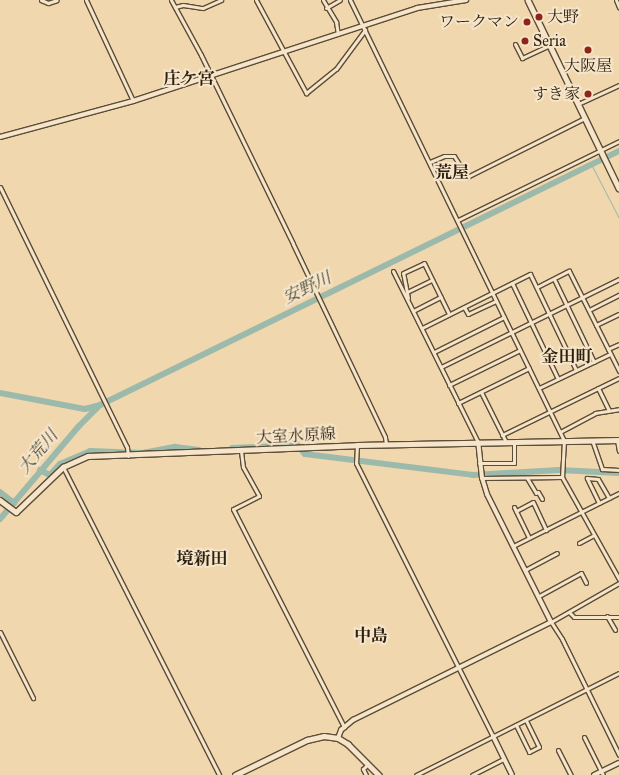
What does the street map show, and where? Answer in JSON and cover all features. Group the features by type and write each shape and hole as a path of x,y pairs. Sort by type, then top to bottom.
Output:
{"main road":[{"path":"528,0 619,188"},
{"name":"大室水原線","path":"0,500 14,511 22,508 63,467 88,456 241,452 357,445 618,440"},
{"path":"235,775 312,737 338,738 348,744 379,775"}],"street":[{"path":"41,0 48,3 57,0"},
{"path":"86,0 133,101"},
{"path":"171,0 210,75 322,304 385,437 386,445"},
{"path":"175,7 183,5 203,8 221,0"},
{"path":"256,0 306,93 336,69 364,28"},
{"path":"323,0 326,8 336,22 338,34"},
{"path":"326,8 340,0"},
{"path":"350,0 564,440 562,477 619,579"},
{"path":"0,137 133,101 338,34 364,28 417,8 466,0"},
{"path":"616,0 619,7"},
{"path":"515,44 522,58 550,45"},
{"path":"578,104 619,85"},
{"path":"430,162 444,156 454,156 467,177 585,118"},
{"path":"458,221 619,141"},
{"path":"0,187 128,449 128,455"},
{"path":"409,303 403,273 424,263 449,314"},
{"path":"393,271 478,442 479,463 482,478 513,546 551,622 562,638 619,755"},
{"path":"537,287 569,271 619,371"},
{"path":"422,328 493,294 530,274 576,370"},
{"path":"554,279 594,362"},
{"path":"441,367 619,279"},
{"path":"407,292 432,280"},
{"path":"512,284 558,379"},
{"path":"589,310 619,296"},
{"path":"413,310 441,297"},
{"path":"464,307 468,314 496,301"},
{"path":"596,325 619,314"},
{"path":"434,352 504,317"},
{"path":"608,349 619,344"},
{"path":"450,385 520,350"},
{"path":"539,388 610,354"},
{"path":"458,403 529,368"},
{"path":"502,435 619,378"},
{"path":"598,388 609,411"},
{"path":"481,392 506,442"},
{"path":"560,432 595,413 619,409"},
{"path":"592,440 602,469 619,470"},
{"path":"618,440 619,451"},
{"path":"479,463 514,463 514,442"},
{"path":"357,445 356,463 512,775"},
{"path":"241,452 243,467 259,496 233,509 344,727"},
{"path":"63,467 219,775"},
{"path":"482,478 562,477"},
{"path":"528,478 536,493 538,492 542,498"},
{"path":"599,503 587,478 598,478 609,498"},
{"path":"513,546 619,493"},
{"path":"516,511 533,502 546,530"},
{"path":"514,507 529,538"},
{"path":"579,543 594,535"},
{"path":"525,570 557,553"},
{"path":"539,596 581,573 586,583"},
{"path":"338,738 344,727 353,720 551,622 619,583"},
{"path":"570,612 574,617 619,616"},
{"path":"607,616 614,630"},
{"path":"0,632 33,698"},
{"path":"416,775 619,673"},
{"path":"516,725 529,752 539,747 526,720"},
{"path":"584,737 602,773"},
{"path":"558,750 571,775"},
{"path":"472,775 504,759"},
{"path":"594,775 602,773 619,763"},
{"path":"366,775 364,769 368,764"}],"waterway":[{"name":"安野川","path":"0,393 85,409 100,405 619,151"},
{"path":"591,164 619,218"},
{"name":"大荒川","path":"0,519 79,426 99,406"},
{"path":"232,448 297,445 305,454 473,475 559,470 619,473"},
{"path":"40,470 50,475 60,464 90,451 143,453 175,447 199,450"},
{"path":"0,492 14,503"}],"place":[{"name":"大野","path":"539,17"},
{"name":"ワークマン","path":"527,22"},
{"name":"Seria","path":"525,41"},
{"name":"大阪屋","path":"588,50"},
{"name":"すき家","path":"588,94"}],"district":[{"name":"庄ケ宮","path":"189,79"},
{"name":"荒屋","path":"452,173"},
{"name":"金田町","path":"567,357"},
{"name":"境新田","path":"202,559"},
{"name":"中島","path":"371,636"}]}
